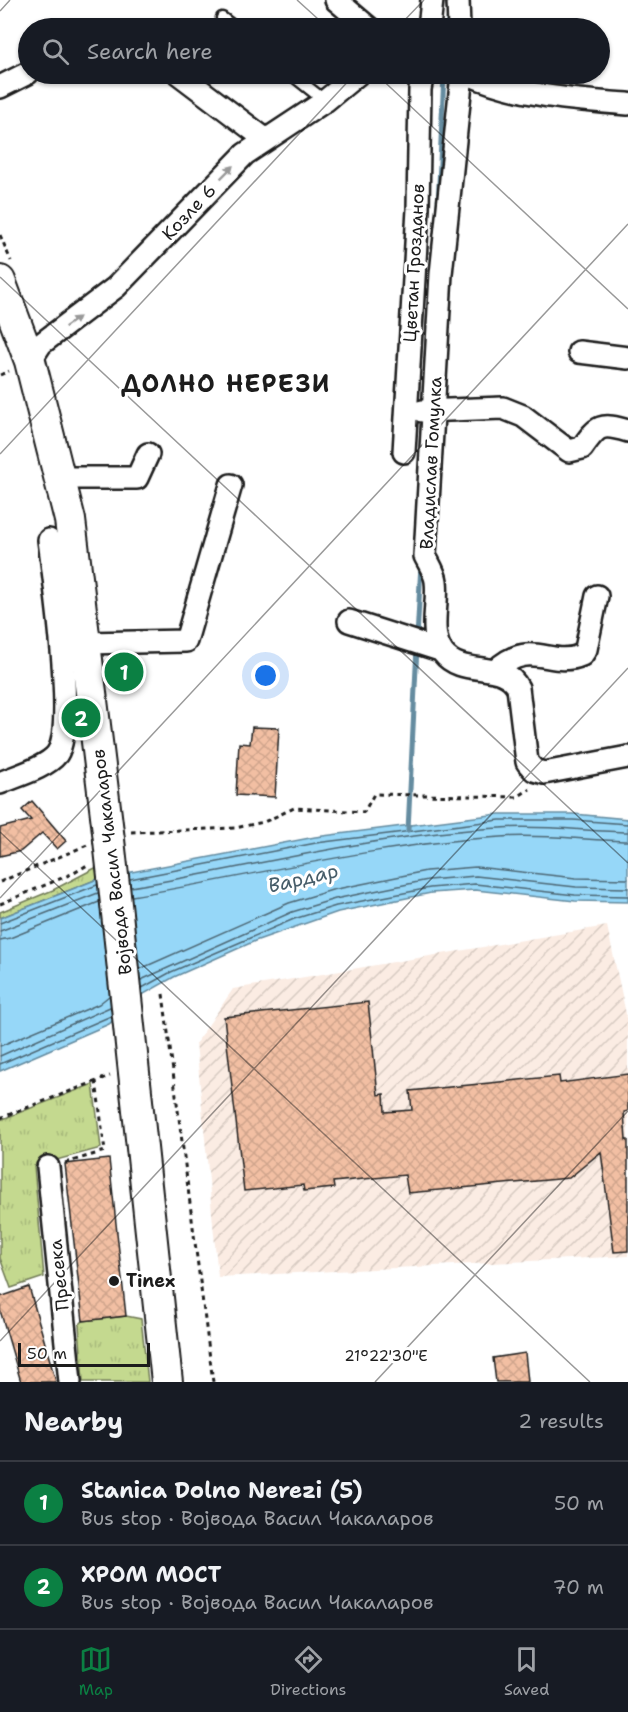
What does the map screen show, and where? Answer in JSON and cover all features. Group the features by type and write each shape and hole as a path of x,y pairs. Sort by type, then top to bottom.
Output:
{"street":[{"path":"336,0 357,18"},
{"path":"430,18 432,0"},
{"path":"458,0 459,18"},
{"path":"0,87 18,78"},
{"path":"192,84 265,139"},
{"name":"Козле 6","path":"30,361 41,344 116,287 223,176 265,139 325,101 346,84"},
{"name":"Цветан Грозданов","path":"404,452 418,209 421,84"},
{"name":"Владислав Гомулка","path":"423,645 435,636 436,579 425,556 436,342 461,84"},
{"path":"496,84 542,97 628,104"},
{"path":"418,209 448,210"},
{"name":"Војвода Васил Чакаларов","path":"0,281 30,361 61,478 75,550 85,643 99,842 135,1069 167,1382"},
{"path":"579,352 628,358"},
{"path":"406,410 503,408 522,416 569,451 582,448 595,430 602,426 628,431"},
{"path":"61,478 137,478 148,454"},
{"path":"85,643 186,641 231,486"},
{"path":"0,783 50,760 63,742 63,646 49,540"},
{"path":"495,671 506,661 524,653 571,657 582,655 586,649 597,596"},
{"path":"349,621 423,645 453,662 473,669 508,674 518,688 527,762 534,770 544,773 628,758"},
{"name":"Пресека","path":"48,1167 70,1382"}],"lane":[{"path":"304,84 325,101"}],"path":[{"path":"142,832 235,828 264,822 294,808 364,812 374,794 517,797 528,792 532,786 534,770"},
{"path":"0,882 99,842"},
{"path":"0,904 74,873"},
{"path":"163,994 213,1382"},
{"path":"0,1118 96,1081 135,1069"},
{"path":"48,1167 105,1151 96,1081"}],"shaded area":[{"path":"607,926 628,1023 628,1256 218,1277 196,1043 233,989"}],"green space":[{"path":"99,866 100,878 0,918 0,912 53,890"},
{"path":"93,1084 101,1148 34,1166 44,1277 11,1288 0,1258 0,1120"},
{"path":"126,1316 141,1319 148,1382 83,1382 79,1325 83,1321"}],"water":[{"name":"Вардар","path":"499,814 574,814 628,819 628,902 575,901 475,890 431,893 338,912 255,941 174,977 142,995 109,1024 0,1071 0,918 100,878 315,837"}],"building":[{"path":"252,727 279,728 275,797 236,795 239,743 250,744"},
{"path":"32,801 66,841 57,849 42,833 21,851 0,856 0,828 31,820 22,810"},
{"path":"368,1002 378,1095 384,1094 385,1112 412,1110 410,1091 559,1076 560,1083 628,1074 628,1111 624,1112 626,1140 628,1140 628,1251 614,1252 601,1152 569,1178 408,1193 405,1175 333,1182 334,1188 304,1191 303,1185 244,1191 224,1017"},
{"path":"109,1159 126,1316 83,1321 65,1164"},
{"path":"29,1287 56,1382 21,1382 0,1310 0,1297"},
{"path":"525,1353 528,1382 496,1382 493,1358"}],"waterway":[{"path":"448,18 449,14"},
{"path":"438,207 444,84"},
{"path":"417,638 421,564"},
{"path":"408,830 417,647"}],"place":[{"name":"Stanica Dolno Nerezi (5)","path":"124,672"},
{"name":"ХРОМ МОСТ","path":"81,718"},
{"name":"Tinex","path":"114,1281"}],"district":[{"name":"ДОЛНО НЕРЕЗИ","path":"226,384"}]}
